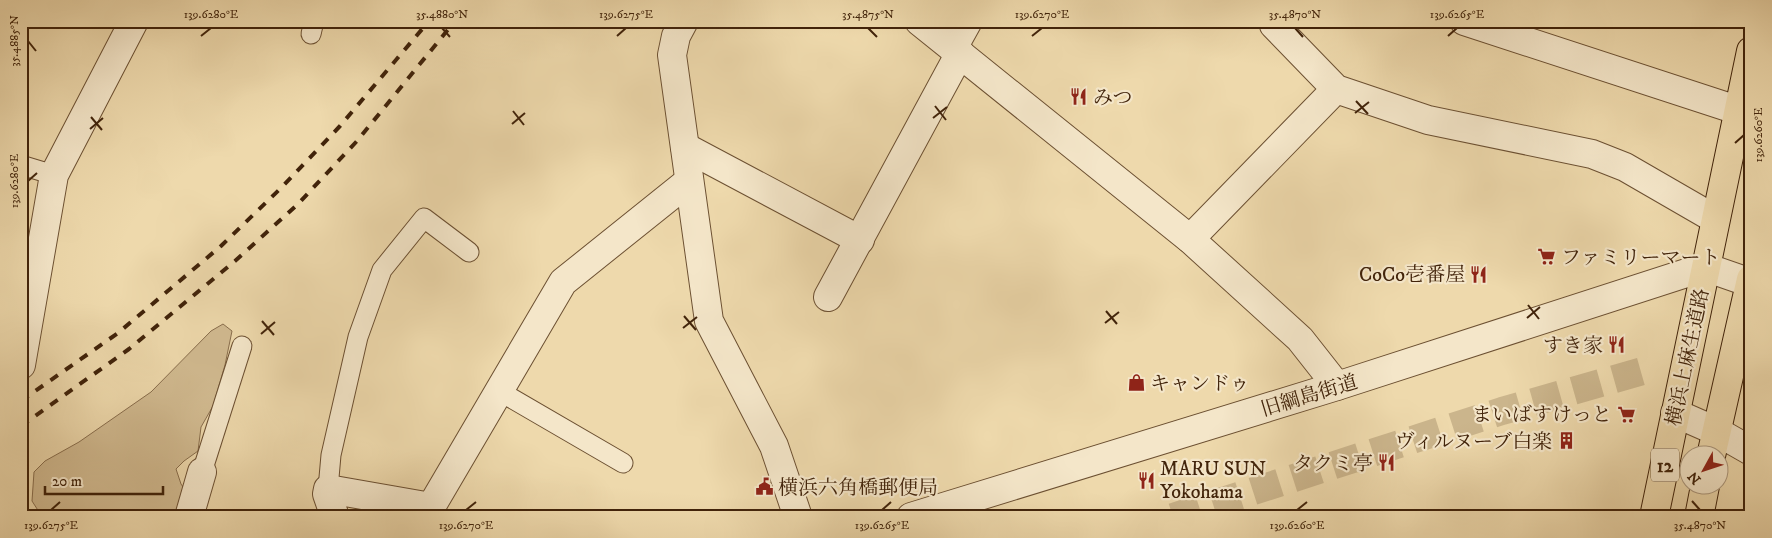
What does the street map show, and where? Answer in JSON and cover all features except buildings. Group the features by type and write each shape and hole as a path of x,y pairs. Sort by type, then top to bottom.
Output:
{"main road":[{"name":"横浜上麻生道路","path":"1654,517 1751,50"},
{"path":"1713,443 1750,282"},
{"name":"12","path":"1699,517 1703,496"}],"street":[{"path":"22,362 54,175 134,21"},
{"path":"684,21 676,36 672,55 709,321 774,446 798,517"},
{"path":"918,21 1190,239 1300,339 1337,386"},
{"path":"828,298 860,240 957,51 968,21"},
{"path":"1275,21 1274,25 1336,89 1428,120 1592,154 1625,167 1715,219"},
{"path":"1464,21 1738,110"},
{"path":"1190,239 1336,89"},
{"path":"684,147 860,240"},
{"path":"335,517 328,489 431,507 563,282 689,180"},
{"path":"1705,267 1750,282"},
{"name":"旧綱島街道","path":"925,515 1337,386 1705,267"},
{"path":"1675,413 1713,443 1751,451"},
{"path":"189,517 202,472"}],"lane":[{"path":"21,165 54,175"},
{"path":"328,489 331,455 358,337 382,270 424,218 469,252"},
{"path":"202,472 242,346"},
{"path":"499,391 623,463"}],"shaded area":[{"path":"223,324 232,331 225,365 213,406 201,427 198,451 176,469 181,484 188,494 182,517 58,517 41,515 32,501 34,472 45,461 79,442 151,392 211,331"}],"tunnel":[{"path":"1173,517 1502,411 1650,369"}],"railway":[{"path":"21,401 118,333 221,246 283,186 340,126 429,21"},
{"path":"21,426 129,349 235,261 298,204 357,141 455,21"}],"place":[{"name":"みつ","path":"1079,97"},
{"name":"ファミリーマート","path":"1547,257"},
{"name":"CoCo壱番屋","path":"1479,274"},
{"name":"すき家","path":"1617,345"},
{"name":"キャンドゥ","path":"1136,383"},
{"name":"まいばすけっと","path":"1626,414"},
{"name":"ヴィルヌーブ白楽","path":"1566,441"},
{"name":"タクミ亭","path":"1387,463"},
{"name":"MARU SUN Yokohama","path":"1146,480"},
{"name":"横浜六角橋郵便局","path":"764,487"}]}
